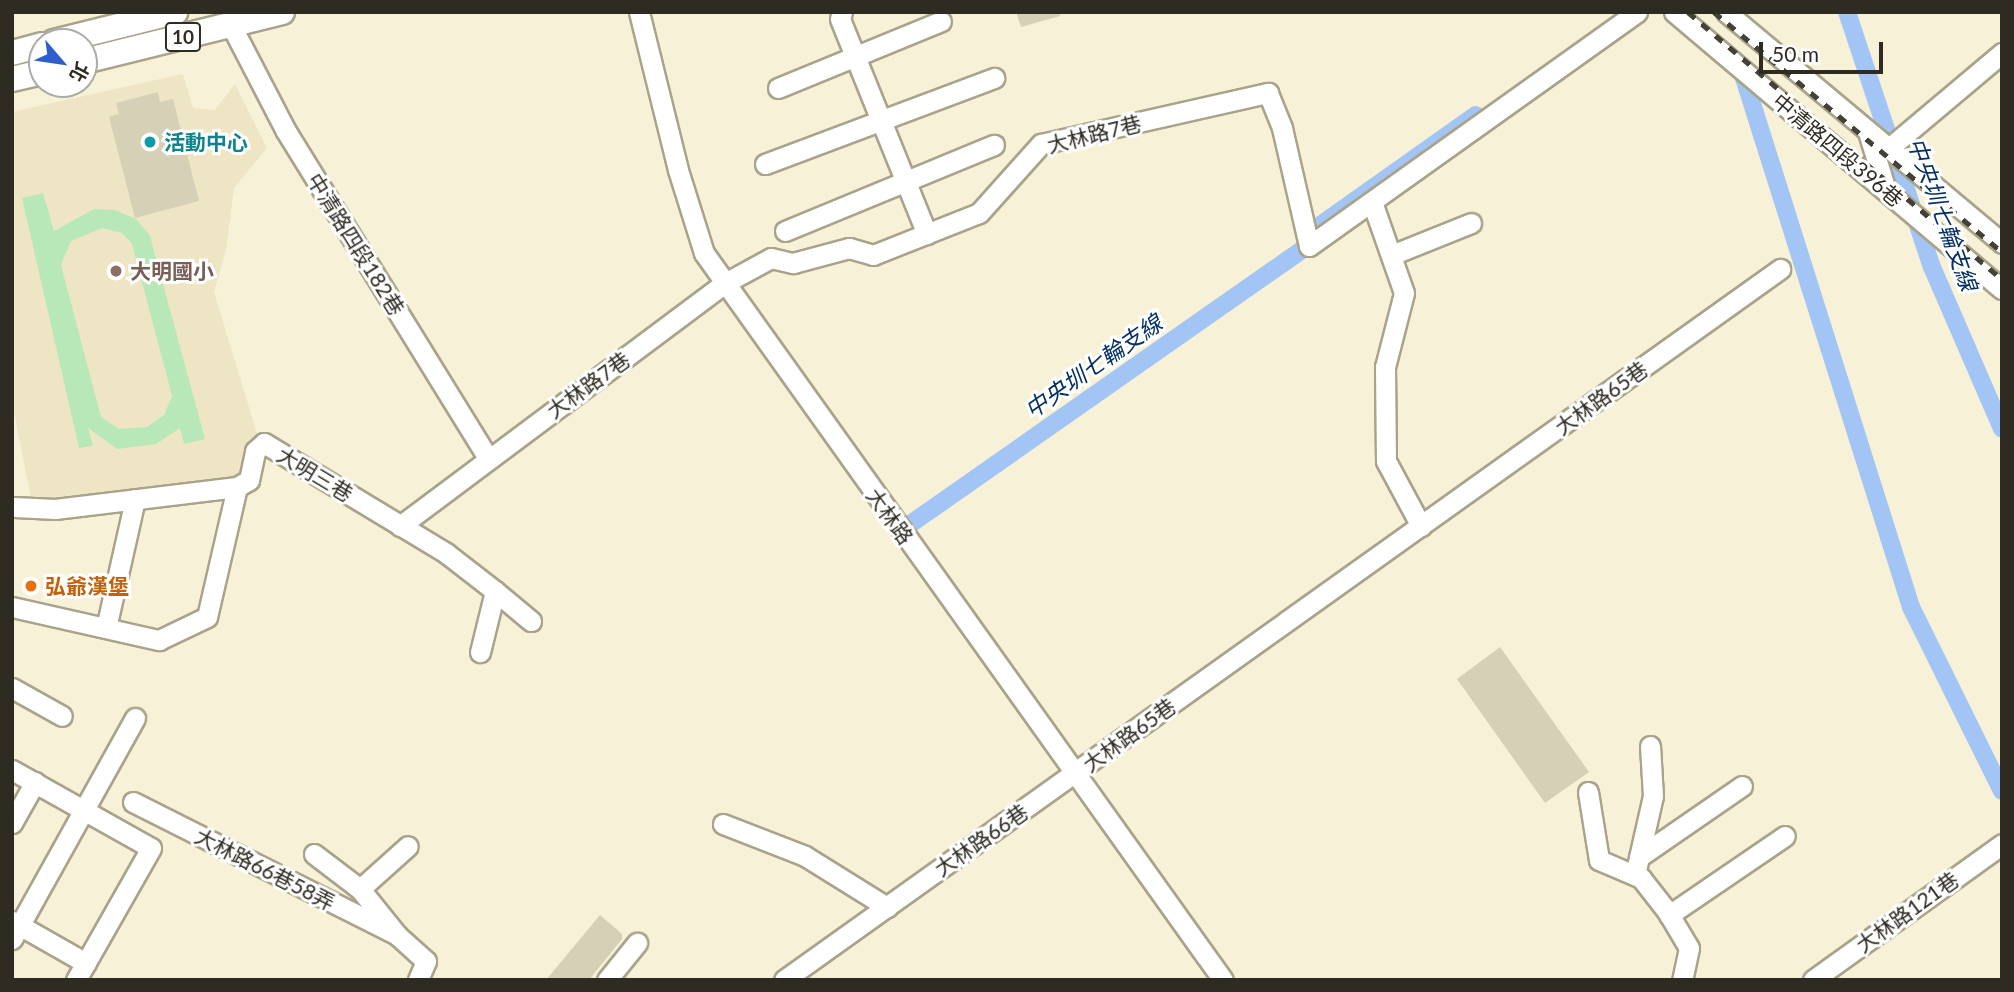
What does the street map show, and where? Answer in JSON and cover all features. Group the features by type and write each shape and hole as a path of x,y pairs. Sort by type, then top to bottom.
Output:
{"main road":[{"name":"10","path":"98,31 175,12"},
{"name":"10","path":"98,58 282,12"}],"street":[{"name":"大林路","path":"639,12 678,170 704,253 1223,980"},
{"path":"842,12 839,19 927,234"},
{"name":"大林路7巷","path":"400,526 726,283 771,258 793,263 849,248 873,255 979,213 1041,145 1268,93 1282,128 1309,246 1637,12"},
{"name":"中清路四段396巷","path":"1674,12 2002,289"},
{"name":"中清路四段396巷","path":"1726,12 2002,243"},
{"path":"778,88 941,21"},
{"name":"中清路四段182巷","path":"232,25 286,131 488,458"},
{"path":"1889,148 2002,53"},
{"path":"765,164 994,78"},
{"path":"1868,131 1886,190"},
{"path":"785,231 994,145"},
{"path":"1371,202 1394,254 1404,293 1385,367 1385,461 1421,526"},
{"path":"1394,254 1471,223"},
{"name":"大林路65巷","path":"1075,773 1780,269"},
{"name":"大明三巷","path":"237,487 249,481 255,451 264,443 446,553 531,621"},
{"path":"12,607 159,640 207,617 237,487 55,509 13,508"},
{"path":"106,628 135,499"},
{"path":"480,652 495,591"},
{"path":"12,688 62,716"},
{"path":"12,770 35,782 84,810 151,848 81,972 15,928 84,810 135,718"},
{"path":"1650,746 1653,796 1637,866 1689,948 1682,980"},
{"name":"大林路66巷","path":"784,980 1075,773"},
{"path":"12,823 35,782"},
{"path":"1588,792 1599,860 1637,866 1742,786"},
{"name":"大林路66巷58弄","path":"133,802 397,935"},
{"path":"723,824 805,856 887,907"},
{"path":"1670,915 1785,836"},
{"name":"大林路121巷","path":"1813,980 2002,845"},
{"name":"大林路66巷58弄","path":"360,889 408,846"},
{"name":"大林路66巷58弄","path":"314,854 360,889 397,935 426,961 418,980"},
{"path":"607,980 637,943"}],"shaded area":[{"name":"大明國小","path":"183,74 193,108 215,110 235,84 267,148 234,188 226,250 214,292 258,437 239,480 32,503 12,403 12,112 75,98 98,98 98,93"}],"green space":[{"path":"43,193 54,231 94,209 115,210 136,219 150,236 205,439 184,444 180,428 156,444 117,449 88,428 93,446 79,448 22,198","holes":["102,228 122,233 132,244 172,396 164,415 147,427 119,429 101,417 61,265 71,241"]}],"building":[{"path":"1016,12 1060,12 1060,16 1021,27"},
{"name":"活動中心","path":"158,92 160,102 173,99 199,201 135,218 109,117 119,114 116,103"},
{"path":"1500,647 1589,772 1545,803 1457,679"},
{"path":"600,915 622,934 622,939 589,980 546,980"}],"waterway":[{"name":"中央圳七輪支線","path":"1847,12 1932,267 2002,429"},
{"path":"1744,78 1911,607 2002,791"},
{"path":"1319,226 1476,115"},
{"name":"中央圳七輪支線","path":"909,525 1304,248"}],"railway":[{"path":"1688,12 2002,279"},
{"path":"1714,12 2002,252"}],"place":[{"name":"活動中心","path":"150,142"},
{"name":"大明國小","path":"116,271"},
{"name":"弘爺漢堡","path":"31,586"}]}
